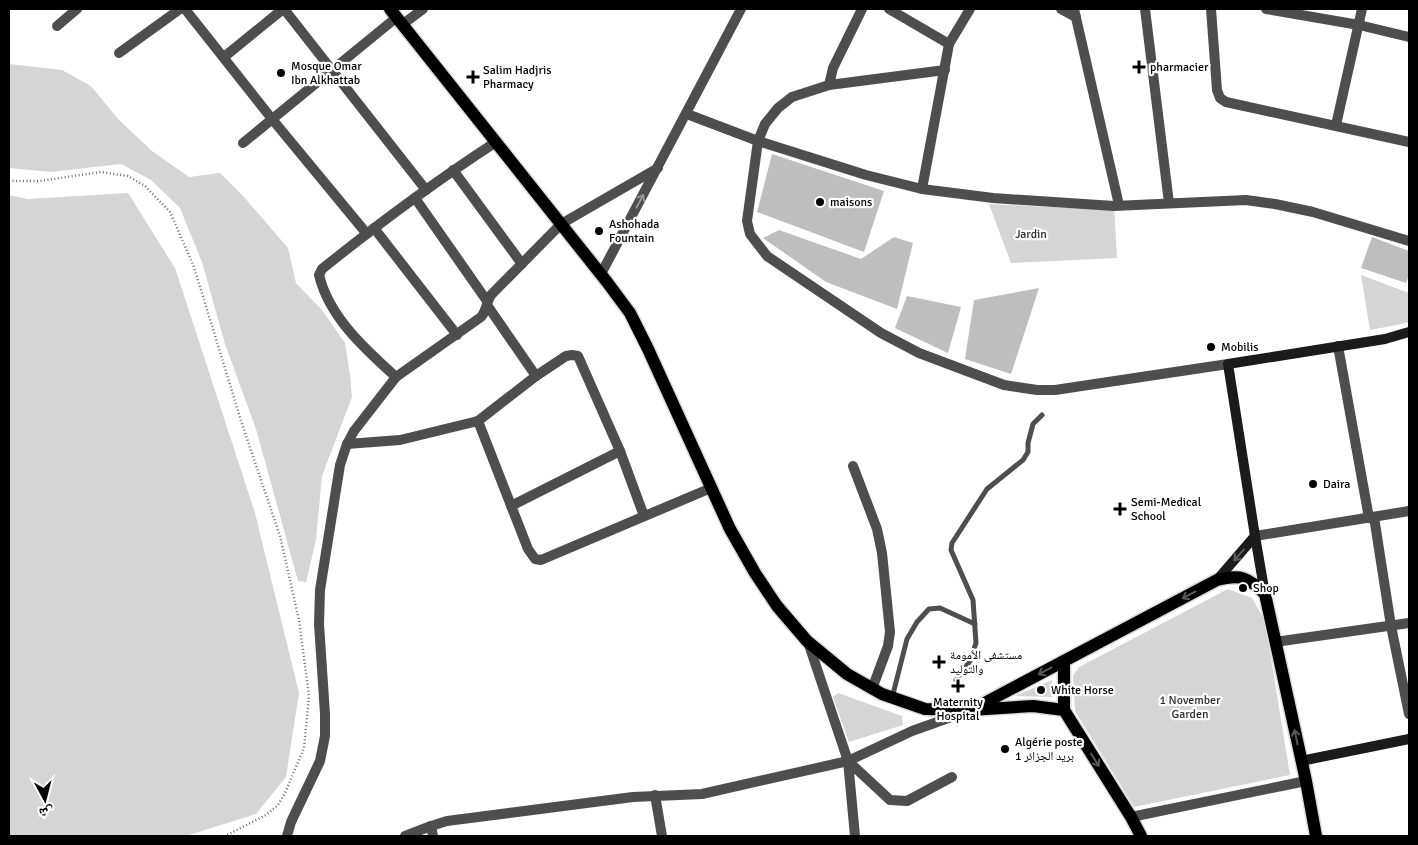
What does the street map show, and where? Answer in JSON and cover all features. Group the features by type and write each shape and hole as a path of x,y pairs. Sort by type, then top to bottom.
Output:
{"main road":[{"path":"397,16 630,313 730,529 755,573 777,606 807,641 847,674 892,698 925,709 970,710 1033,706 1064,710"},
{"path":"970,710 1217,580 1231,576 1242,577 1252,581 1265,594 1302,760 1316,836"},
{"path":"1064,661 1064,710 1131,817 1136,835"}],"street":[{"path":"57,26 77,9"},
{"path":"119,53 180,9"},
{"path":"185,9 272,119 370,231 457,335"},
{"path":"224,57 284,9 426,190"},
{"path":"243,143 397,16 422,9"},
{"path":"601,274 741,9"},
{"path":"829,85 833,68 862,9"},
{"path":"889,9 949,44"},
{"path":"922,189 949,44 970,9"},
{"path":"1061,9 1075,13 1119,206"},
{"path":"1145,9 1169,203"},
{"path":"1211,9 1216,90 1220,98 1226,102 1409,142"},
{"path":"1266,9 1359,25 1409,37"},
{"path":"1336,125 1362,9"},
{"path":"945,70 829,85 792,97 778,108 765,124 758,141 747,221 750,234 756,244 767,256 881,333 919,353 1004,385 1037,390 1055,390 1385,339 1409,332"},
{"path":"687,114 758,141 866,175 922,189 993,198 1119,206 1246,200 1313,212 1409,241"},
{"path":"396,377 369,352 334,310 323,290 319,275 322,269 370,231 453,170 496,142"},
{"path":"287,836 291,822 320,761 325,736 319,624 320,590 340,466 347,444 354,431 396,377 481,317 485,312 491,295 561,224 658,168"},
{"path":"453,170 522,264"},
{"path":"415,198 536,376"},
{"path":"1338,346 1409,714"},
{"path":"347,444 400,440 478,421 536,376 566,356 578,356 620,451 644,516"},
{"path":"1228,364 1265,594"},
{"path":"478,421 528,549 535,559 540,560 711,488"},
{"path":"511,506 620,451"},
{"path":"853,466 877,529 882,553 890,632 888,646 872,688"},
{"path":"1217,580 1255,536 1409,511"},
{"path":"1275,642 1409,623"},
{"path":"807,641 848,761 855,836"},
{"path":"405,836 431,826 472,818 623,798 702,794 848,761 912,731 970,710"},
{"path":"1302,760 1409,739"},
{"path":"848,761 890,800 907,801 952,777"},
{"path":"1131,817 1306,781"},
{"path":"655,796 662,836"},
{"path":"431,826 433,836"}],"lane":[{"path":"956,680 970,661 976,642 973,600 951,550 952,543 987,489 1023,460 1028,452 1033,424 1042,415"},
{"path":"892,698 907,639 917,622 929,609 940,608 975,624"}],"path":[{"path":"9,180 40,181 100,172 128,176 145,186 170,212 194,267 242,424 280,536 299,620 309,696 304,748 285,793 278,804 266,815 225,836"}],"green space":[{"path":"9,64 62,70 91,86 118,119 152,151 189,177 220,173 244,197 288,248 296,283 322,310 345,343 352,397 322,476 316,540 306,582 298,581 256,429 225,344 202,262 180,208 151,180 121,164 51,172 9,168"},
{"path":"128,193 175,268 255,513 299,693 286,777 256,814 186,836 9,836 9,195 28,199"},
{"name":"Jardin","path":"989,204 1071,208 1114,206 1117,258 1011,263"},
{"path":"1361,275 1409,293 1409,321 1407,323 1370,330"},
{"name":"1 November Garden","path":"1228,589 1252,598 1265,621 1290,775 1134,807 1075,711 1073,676 1079,667"},
{"path":"1052,680 1053,697 1015,696"},
{"path":"838,693 902,716 903,725 849,742 833,697"}],"building":[{"name":"maisons","path":"772,154 884,191 864,252 757,212"},
{"path":"779,230 861,259 894,237 913,243 897,309 826,282 763,238"},
{"path":"1372,237 1409,251 1409,275 1406,283 1361,268"},
{"path":"1039,288 1011,374 965,359 974,300"},
{"path":"907,296 961,307 948,353 895,328"}],"place":[{"name":"pharmacier","path":"1139,67"},
{"name":"Mosque Omar Ibn Alkhattab","path":"281,73"},
{"name":"Salim Hadjris Pharmacy","path":"473,77"},
{"name":"maisons","path":"820,202"},
{"name":"Ashohada Fountain","path":"599,231"},
{"name":"Mobilis","path":"1211,347"},
{"name":"Daira","path":"1313,484"},
{"name":"Semi-Medical School","path":"1120,509"},
{"name":"Shop","path":"1243,588"},
{"name":"مستشفى الأمومة والتوليد","path":"939,662"},
{"name":"Maternity Hospital","path":"958,686"},
{"name":"White Horse","path":"1041,690"},
{"name":"Algérie poste 1 بريد الجزائر","path":"1005,749"}]}
